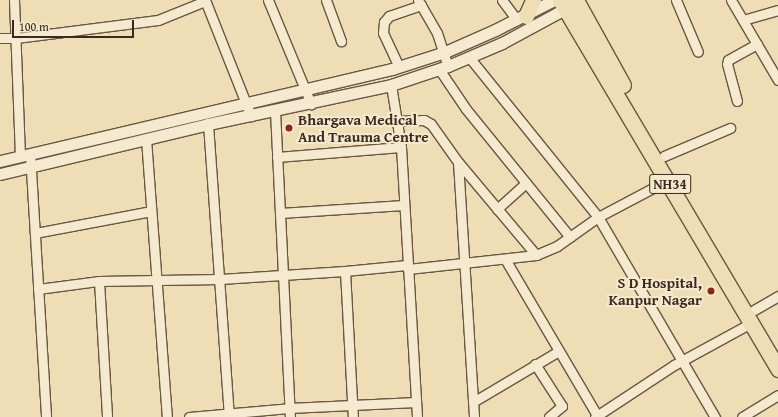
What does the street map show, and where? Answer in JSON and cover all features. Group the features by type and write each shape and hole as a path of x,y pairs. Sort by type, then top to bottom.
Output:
{"highway":[{"path":"522,18 533,0"},
{"name":"NH34","path":"572,2 664,156 753,317 778,369"},
{"name":"NH34","path":"572,2 668,180 753,317 778,352"}],"street":[{"path":"14,0 25,155 31,166 46,417"},
{"path":"0,38 16,38 158,20 205,0 251,116"},
{"path":"268,0 311,104"},
{"path":"326,0 341,41"},
{"path":"502,0 522,18"},
{"path":"0,162 246,102 399,67 445,52 522,18 554,0"},
{"path":"676,0 698,52"},
{"path":"731,0 778,80"},
{"path":"399,67 383,33 384,22 389,16 420,2 445,52 443,68 451,89 570,237"},
{"path":"0,174 208,124 311,104 392,85 443,68 534,28 572,2"},
{"path":"743,20 778,10"},
{"path":"738,101 727,64 728,60 757,44"},
{"path":"469,57 598,217 715,417"},
{"path":"392,85 401,147 417,417"},
{"path":"275,111 289,412"},
{"path":"397,121 424,120 431,124 458,162 536,255"},
{"path":"208,124 229,415"},
{"path":"664,156 730,128"},
{"path":"146,139 150,211 157,281 167,417"},
{"path":"277,157 401,147"},
{"path":"458,162 466,264 474,417"},
{"path":"38,289 99,281 220,279 466,264 536,255 570,237 598,217 668,180"},
{"path":"497,209 526,183"},
{"path":"280,213 404,204"},
{"path":"35,233 150,211"},
{"path":"505,259 596,416 682,360 753,317 778,296"},
{"path":"345,271 353,417"},
{"path":"99,281 107,417"},
{"path":"473,402 559,351"},
{"path":"535,364 562,406 549,417"},
{"path":"742,417 778,395"},
{"path":"189,417 289,412 352,404 416,402"}],"place":[{"name":"Bhargava Medical And Trauma Centre","path":"289,128"},
{"name":"S D Hospital, Kanpur Nagar","path":"711,291"}]}
